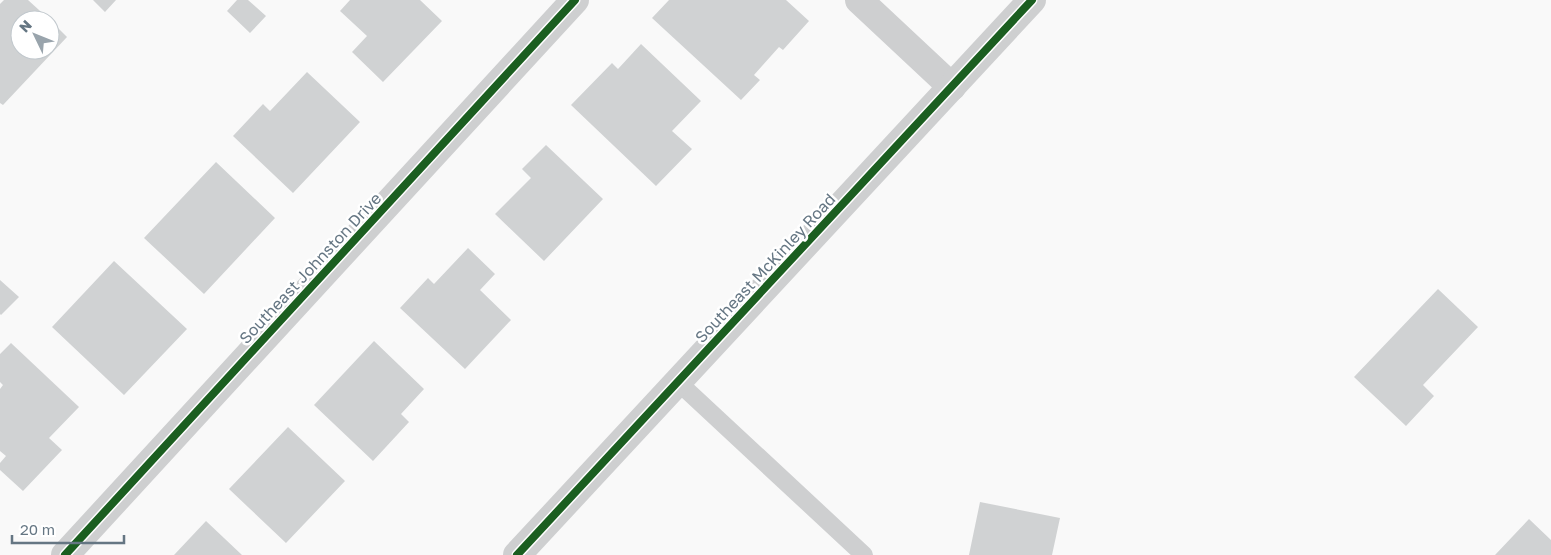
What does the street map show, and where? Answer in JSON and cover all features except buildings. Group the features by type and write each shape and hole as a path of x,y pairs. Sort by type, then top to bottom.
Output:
{"street":[{"name":"Southeast Johnston Drive","path":"65,555 575,0"},
{"path":"859,0 952,87"},
{"name":"Southeast McKinley Road","path":"517,555 1032,0"}],"lane":[{"path":"678,382 864,555"}],"cycle path":[{"path":"65,555 575,0"},
{"path":"517,555 1032,0"}]}
